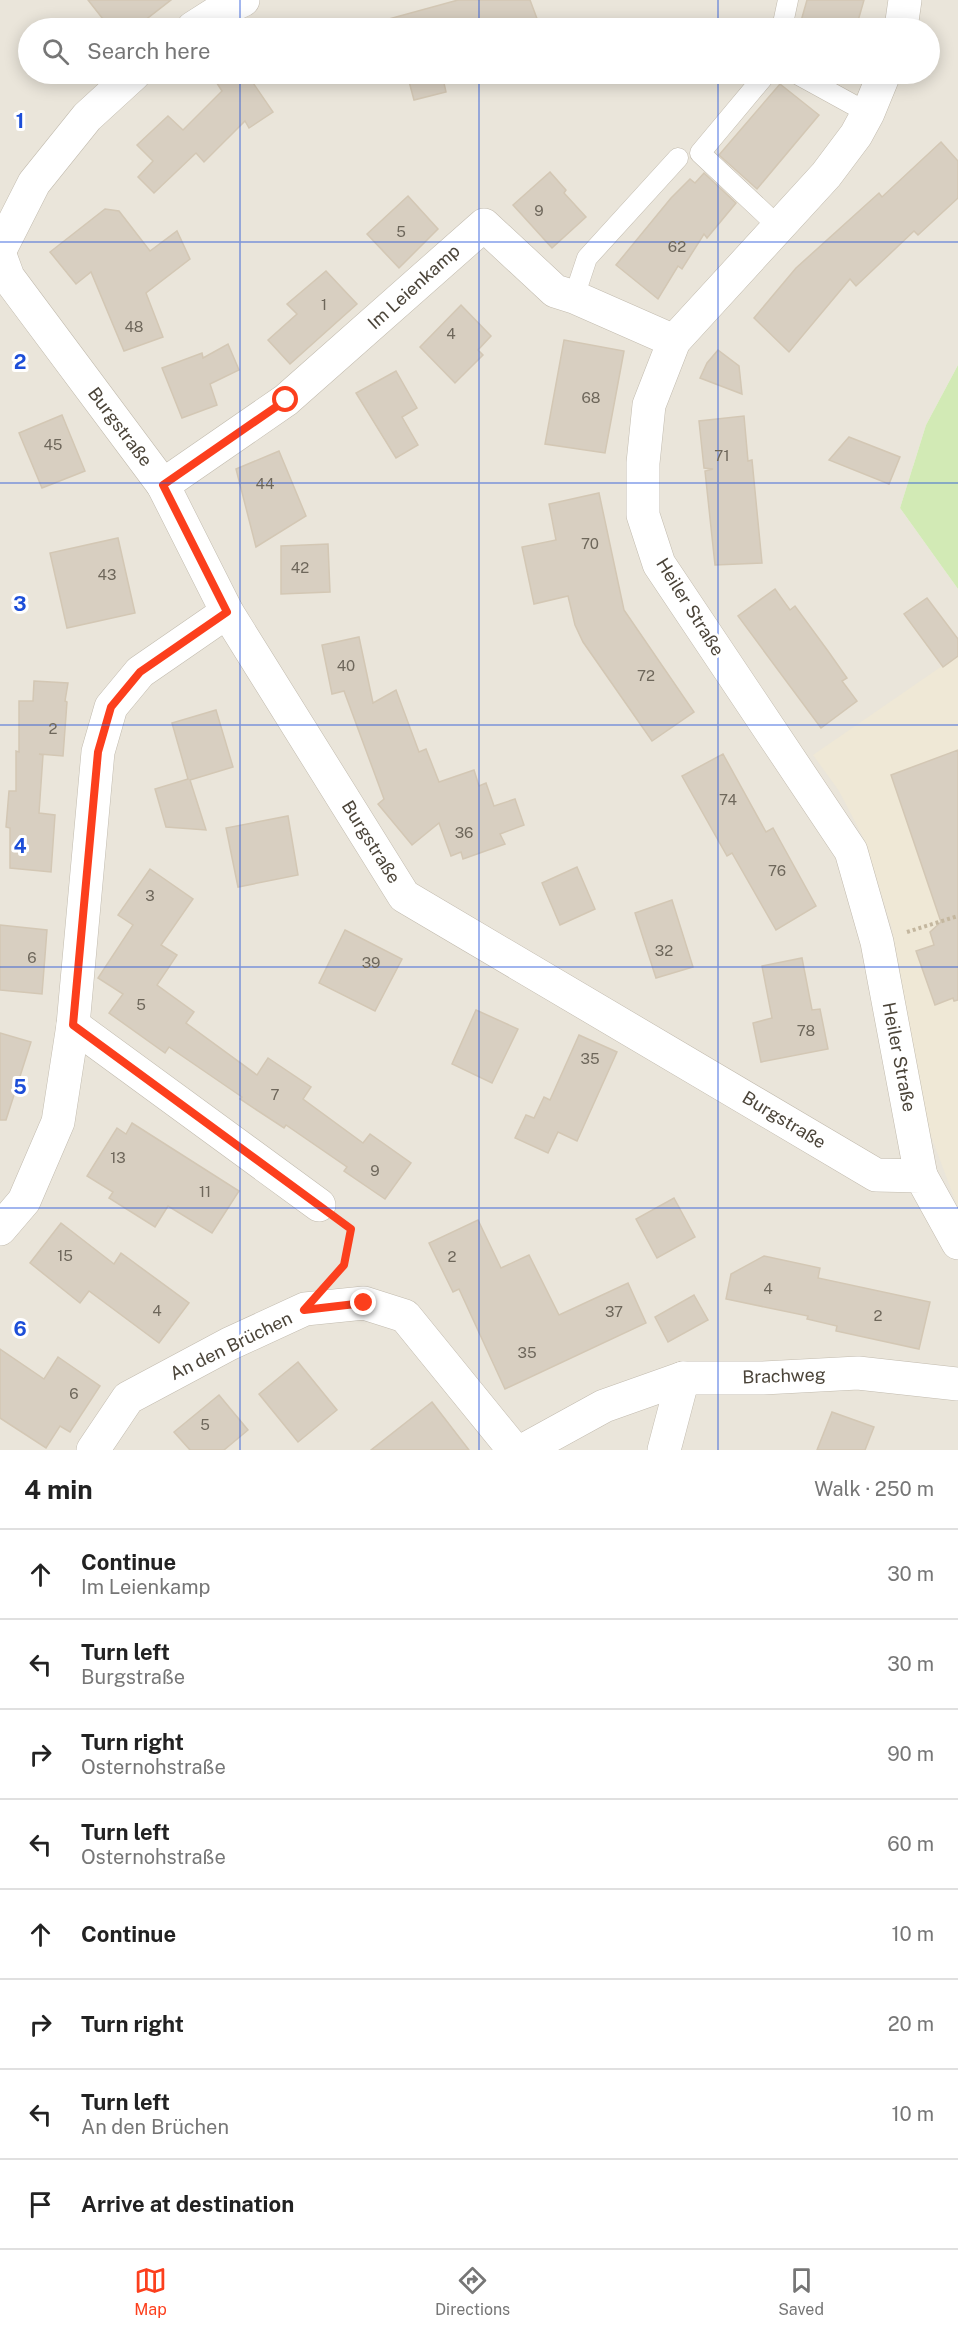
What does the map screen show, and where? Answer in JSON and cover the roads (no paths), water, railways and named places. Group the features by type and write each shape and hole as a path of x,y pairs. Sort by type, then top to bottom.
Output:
{"street":[{"path":"209,18 243,0"},
{"path":"902,18 905,0"},
{"path":"0,250 34,183 87,117 123,84"},
{"name":"Heiler Straße","path":"880,84 856,135 826,176 674,341 649,405 643,464 643,515 659,564 851,851 877,942 921,1176"},
{"name":"Im Leienkamp","path":"163,485 286,400 484,225 555,291 574,297 674,341"},
{"name":"Burgstraße","path":"0,255 8,277 163,485 227,612 405,897 876,1174 921,1176"},
{"path":"0,1229 24,1201 58,1122 73,1025 98,752 111,707 140,672 227,612"},
{"path":"73,1025 319,1205"},
{"path":"921,1176 958,1243"},
{"name":"An den Brüchen","path":"93,1450 128,1398 229,1344 304,1310 364,1303 405,1316 514,1450"},
{"name":"Brachweg","path":"524,1450 604,1406 683,1378 764,1378 858,1373 958,1384"},
{"path":"664,1450 683,1378"}],"lane":[{"path":"784,18 788,0"},
{"path":"758,84 700,153 779,227"},
{"path":"815,84 868,113"},
{"path":"574,297 587,258 678,158"}]}
